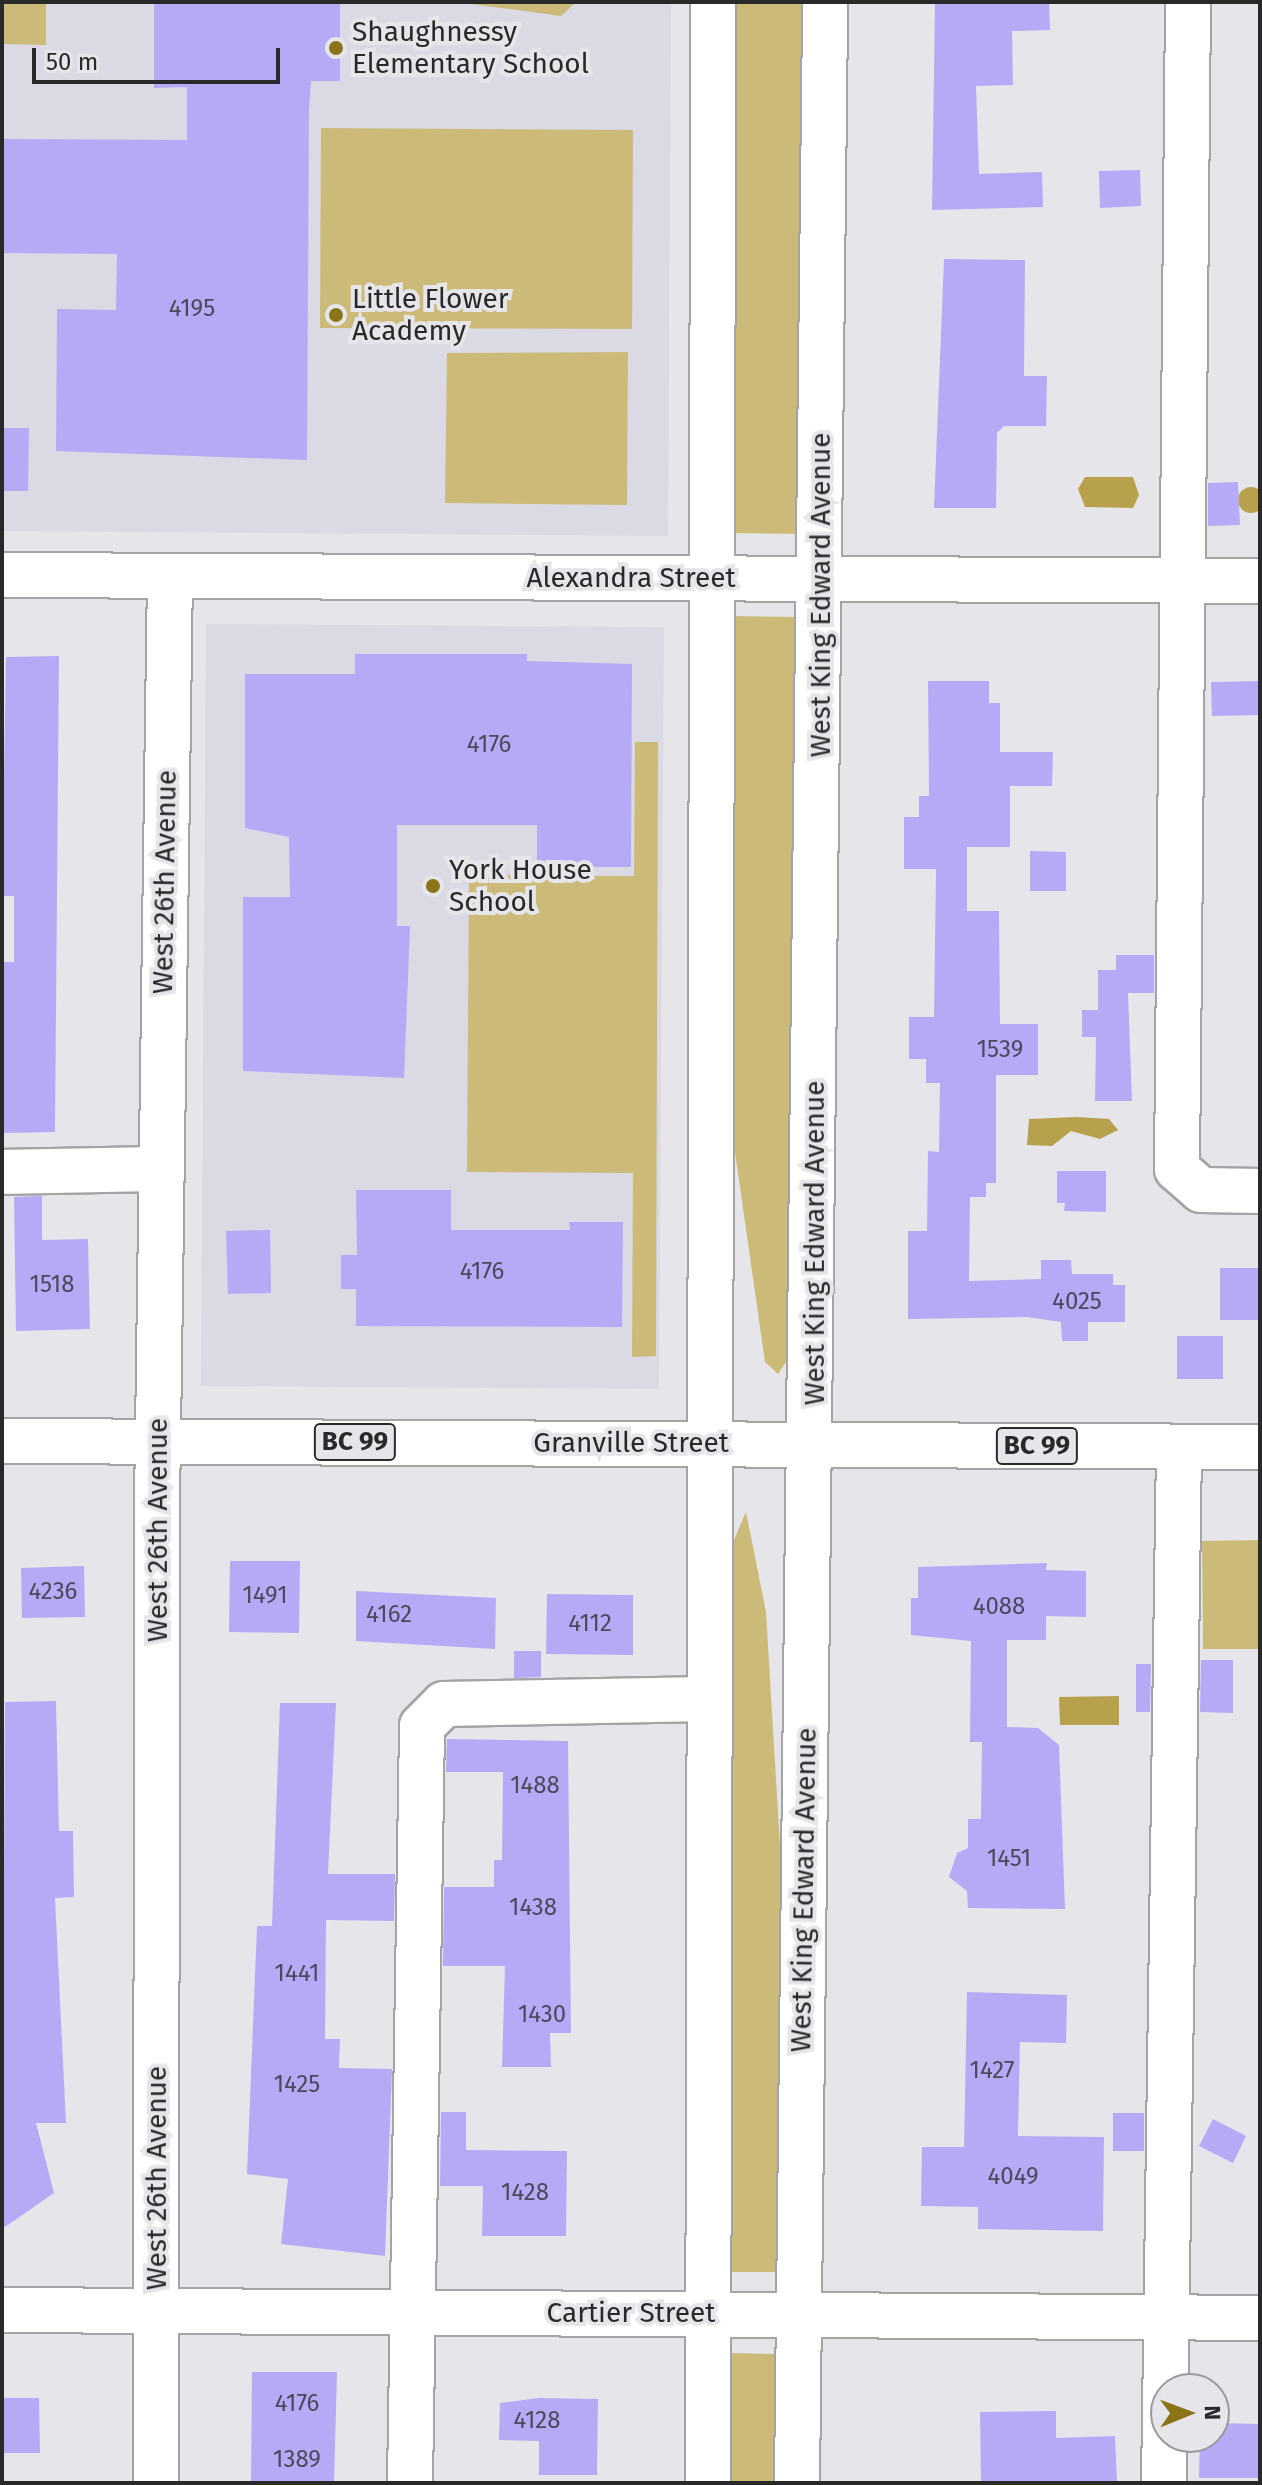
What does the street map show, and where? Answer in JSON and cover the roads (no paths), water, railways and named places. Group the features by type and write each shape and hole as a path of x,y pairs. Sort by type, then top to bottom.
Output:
{"main road":[{"path":"708,2483 706,1699 713,2"},
{"name":"West King Edward Avenue","path":"797,2483 813,1444 825,2"},
{"path":"1188,2 1177,1169 1201,1190 1260,1191"},
{"name":"Alexandra Street","path":"2,575 1260,581"},
{"name":"West 26th Avenue","path":"156,2483 158,1442 170,577"},
{"path":"2,1172 161,1169"},
{"name":"Granville Street","path":"2,1441 1260,1447"},
{"path":"1164,2483 1162,2318 1179,1447"},
{"path":"410,2483 422,1726 444,1704 706,1699"},
{"name":"Cartier Street","path":"2,2310 1260,2318"}],"place":[{"name":"Shaughnessy Elementary School","path":"336,48"},
{"name":"Little Flower Academy","path":"336,315"},
{"name":"York House School","path":"433,886"}]}
